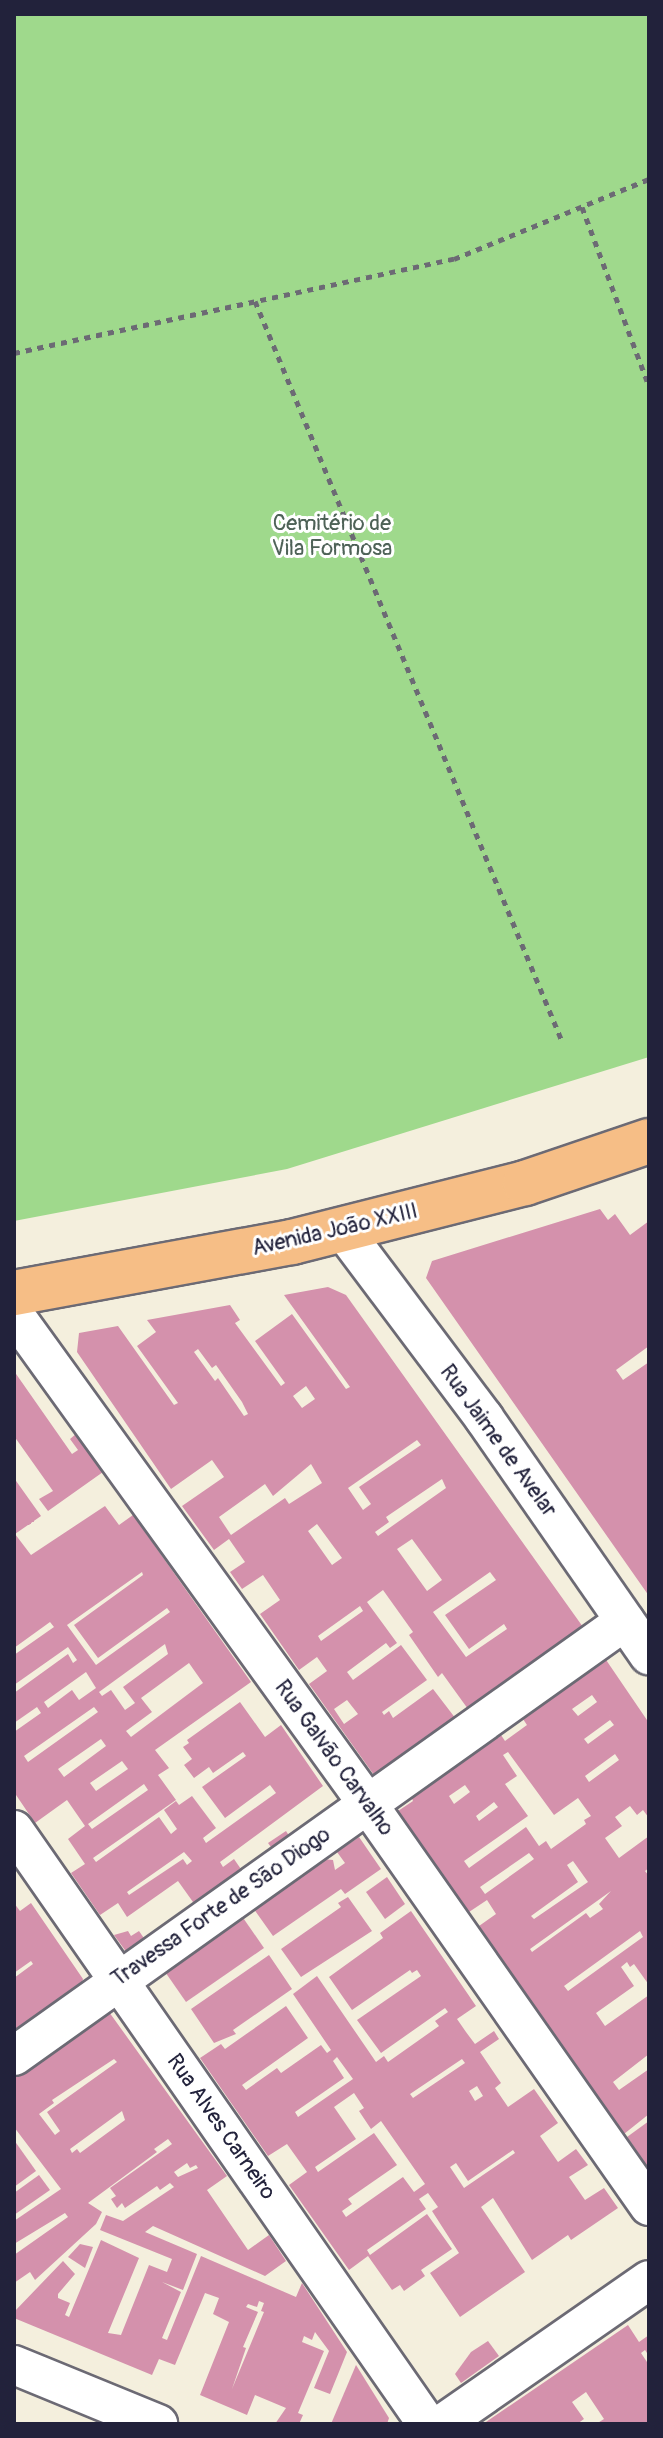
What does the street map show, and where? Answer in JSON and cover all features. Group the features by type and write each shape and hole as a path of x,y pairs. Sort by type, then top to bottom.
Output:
{"main road":[{"name":"Avenida João XXIII","path":"14,1293 343,1230 525,1183 649,1141"}],"street":[{"name":"Rua Jaime de Avelar","path":"343,1230 484,1418 649,1655"},
{"name":"Rua Galvão Carvalho","path":"14,1314 367,1803 649,2206"},
{"name":"Travessa Forte de São Diogo","path":"14,2056 625,1621"},
{"name":"Rua Alves Carneiro","path":"14,1830 427,2424"},
{"path":"442,2424 649,2280"},
{"path":"14,2366 158,2424"}],"path":[{"path":"14,353 454,259 649,179"},
{"path":"582,207 649,386"},
{"path":"255,301 562,1041"}],"green space":[{"name":"Cemitério de Vila Formosa","path":"14,14 649,14 649,1057 287,1169 14,1221"}],"building":[{"path":"600,1209 608,1220 615,1214 630,1235 649,1221 649,1346 616,1370 623,1380 649,1362 649,1596 426,1278 432,1261"},
{"path":"328,1287 346,1295 588,1634 473,1716 442,1673 438,1677 409,1635 413,1632 383,1590 367,1602 397,1643 390,1648 386,1643 347,1672 353,1680 401,1645 427,1680 382,1712 384,1715 389,1711 393,1718 433,1689 456,1719 379,1782 309,1684 327,1671 317,1657 299,1670 260,1614 280,1600 263,1575 242,1589 230,1572 245,1562 229,1539 214,1550 182,1506 224,1477 212,1460 171,1489 77,1352 79,1333 118,1326 174,1405 178,1403 137,1346 156,1332 147,1320 230,1305 240,1320 235,1323 281,1386 285,1383 255,1341 292,1314 346,1389 350,1387 284,1295","holes":["198,1349 212,1368 216,1365 248,1414 244,1416 218,1378 215,1381 194,1352","306,1386 315,1399 302,1408 293,1396","417,1440 421,1445 359,1487 371,1504 363,1510 348,1488","311,1464 322,1483 289,1504 285,1498 231,1535 219,1517 265,1484 273,1496","442,1479 446,1488 378,1536 375,1532 389,1522 386,1517","317,1524 342,1558 332,1565 308,1531","412,1539 442,1580 427,1591 397,1549","490,1572 496,1580 445,1615 469,1649 504,1624 507,1629 466,1657 433,1612","360,1606 363,1611 321,1641 318,1636","347,1700 358,1714 344,1724 334,1709"]},
{"path":"14,1371 72,1454 78,1450 70,1439 76,1434 103,1472 48,1511 39,1499 53,1491 14,1436"},
{"path":"14,1478 41,1516 15,1534 31,1555 105,1506 119,1525 133,1515 251,1682 155,1750 169,1768 158,1775 176,1800 93,1858 96,1862 159,1817 171,1834 177,1829 164,1810 176,1801 179,1805 192,1796 216,1828 203,1838 206,1843 276,1793 270,1785 225,1818 202,1787 246,1756 243,1752 213,1773 209,1767 194,1778 184,1765 192,1759 183,1747 189,1743 187,1740 240,1702 265,1737 281,1725 323,1786 220,1862 223,1867 234,1859 245,1875 198,1909 178,1881 127,1917 118,1903 100,1915 71,1873 85,1864 68,1839 85,1826 67,1800 35,1823 14,1792 14,1732 41,1713 37,1707 14,1723 14,1693 68,1654 73,1663 77,1660 68,1647 14,1685 14,1655 54,1627 50,1622 14,1648","holes":["142,1572 143,1575 74,1625 98,1658 167,1608 170,1612 96,1665 67,1625","165,1644 168,1654 123,1687 135,1703 125,1710 111,1690 102,1696 99,1692","189,1663 203,1683 131,1737 126,1731 152,1712 141,1698","86,1672 96,1688 79,1700 72,1690 48,1708 44,1702","94,1707 98,1712 28,1762 24,1756","101,1739 106,1746 64,1777 58,1769","122,1761 128,1769 96,1791 90,1783","144,1784 148,1790 92,1829 88,1824","184,1852 192,1861 187,1865 183,1859 129,1895 127,1892"]},
{"path":"600,1651 649,1723 649,1818 643,1810 637,1815 630,1806 615,1817 622,1826 605,1838 619,1858 649,1836 649,1868 645,1871 649,1876 649,1985 634,1964 630,1967 627,1962 621,1967 634,1986 596,2013 605,2026 649,1995 649,2054 613,2082 619,2090 649,2069 649,2114 624,2134 479,1926 496,1914 487,1900 469,1912 398,1811 413,1801 408,1789 418,1781 424,1789 453,1768 447,1760 495,1726 505,1741 527,1725 517,1710","holes":["592,1695 597,1702 578,1716 572,1709","610,1720 614,1725 588,1744 584,1739","508,1752 554,1815 578,1798 591,1816 584,1820 586,1824 551,1849 546,1841 539,1846 526,1827 469,1868 464,1861 528,1816 505,1784 517,1776 503,1755","615,1754 619,1760 589,1782 585,1776","465,1785 470,1792 454,1804 449,1796","494,1802 498,1807 479,1821 476,1816","529,1853 534,1859 485,1894 480,1887","573,1861 588,1882 534,1919 531,1916 578,1882 567,1865","611,1891 599,1904 603,1909 590,1918 586,1913 532,1952 530,1949","640,1931 643,1937 568,1991 564,1986"]},
{"path":"286,1831 293,1842 276,1854 268,1843"},
{"path":"359,1837 381,1869 345,1894 341,1889 273,1936 251,1905 322,1859 333,1860 335,1870 345,1863 337,1852"},
{"path":"387,1877 405,1904 385,1919 366,1892"},
{"path":"348,1897 372,1931 301,1977 281,1949 341,1907 338,1903"},
{"path":"14,1903 20,1911 31,1903 83,1979 79,1994 15,2034 14,1978 33,1964 31,1961 14,1973"},
{"path":"411,1911 476,2006 457,2019 475,2044 494,2031 499,2039 480,2052 501,2083 495,2088 508,2107 534,2089 558,2123 540,2136 558,2162 576,2149 588,2165 569,2177 585,2200 604,2188 618,2208 571,2240 568,2235 532,2260 493,2198 481,2207 525,2272 460,2317 430,2273 459,2253 432,2211 438,2207 428,2193 419,2199 426,2209 367,2250 370,2255 427,2214 452,2249 421,2270 425,2276 404,2291 400,2285 392,2290 368,2256 349,2270 289,2185 307,2172 287,2144 268,2156 200,2058 221,2044 225,2049 286,2006 308,2038 242,2085 246,2090 277,2068 281,2073 321,2045 327,2053 331,2050 293,1994 317,1976 376,2062 384,2056 388,2062 439,2026 435,2021 448,2012 445,2008 381,2053 357,2020 421,1976 417,1970 412,1973 410,1970 352,2010 329,1977 383,1938 380,1933","holes":["337,2057 353,2079 298,2117 295,2112 344,2078 333,2061","462,2059 465,2063 413,2098 410,2094","477,2086 483,2096 475,2101 469,2091","354,2093 364,2108 359,2111 371,2129 381,2121 425,2184 414,2192 403,2177 346,2217 342,2211 352,2204 348,2199 397,2165 374,2133 318,2172 315,2167 356,2139 334,2107","513,2150 515,2153 464,2188 450,2167 456,2163 468,2181"]},
{"path":"239,1912 264,1948 186,2002 161,1966"},
{"path":"128,1931 131,1936 139,1931 148,1944 130,1957 114,1935"},
{"path":"269,1955 292,1989 233,2030 236,2034 214,2043 191,2009"},
{"path":"104,2005 227,2176 207,2190 248,2250 269,2235 286,2261 265,2276 153,2226 145,2232 197,2254 183,2290 162,2282 181,2292 162,2338 167,2340 201,2256 296,2297 302,2283 347,2352 330,2394 314,2388 329,2351 315,2332 312,2340 304,2336 302,2342 324,2351 298,2413 303,2415 299,2424 275,2424 286,2408 255,2395 247,2415 200,2395 229,2322 213,2314 219,2298 205,2293 175,2365 159,2359 152,2375 14,2318 14,2312 63,2261 75,2274 58,2294 58,2298 70,2303 65,2315 69,2317 101,2240 139,2258 108,2333 121,2335 149,2265 167,2272 172,2259 100,2230 106,2215 123,2221 174,2187 170,2183 160,2190 157,2186 125,2208 122,2203 117,2208 111,2199 116,2196 110,2188 172,2144 168,2139 154,2149 157,2152 88,2203 102,2212 96,2224 35,2280 30,2272 14,2283 14,2255 68,2217 65,2213 14,2244 14,2221 61,2189 14,2127 14,2067","holes":["114,2059 117,2062 47,2112 60,2131 55,2135 39,2114 54,2103 52,2100","122,2111 125,2120 80,2153 77,2149 72,2153 70,2149","187,2163 190,2168 196,2165 198,2168 178,2177 174,2172","259,2301 264,2303 261,2311 264,2312 232,2389 246,2348 243,2347 258,2312 246,2307 248,2304 257,2307"]},
{"path":"649,2121 649,2169 627,2137"},
{"path":"14,2140 36,2171 14,2187"},
{"path":"39,2175 50,2190 14,2215 14,2193"},
{"path":"80,2244 93,2247 85,2268 68,2257"},
{"path":"628,2325 639,2342 649,2335 649,2356 645,2350 641,2353 649,2365 649,2424 596,2424 604,2419 586,2392 572,2402 584,2419 577,2424 483,2424"},
{"path":"488,2341 499,2356 461,2383 455,2374 471,2352"},
{"path":"356,2365 389,2418 387,2424 331,2424"}]}
